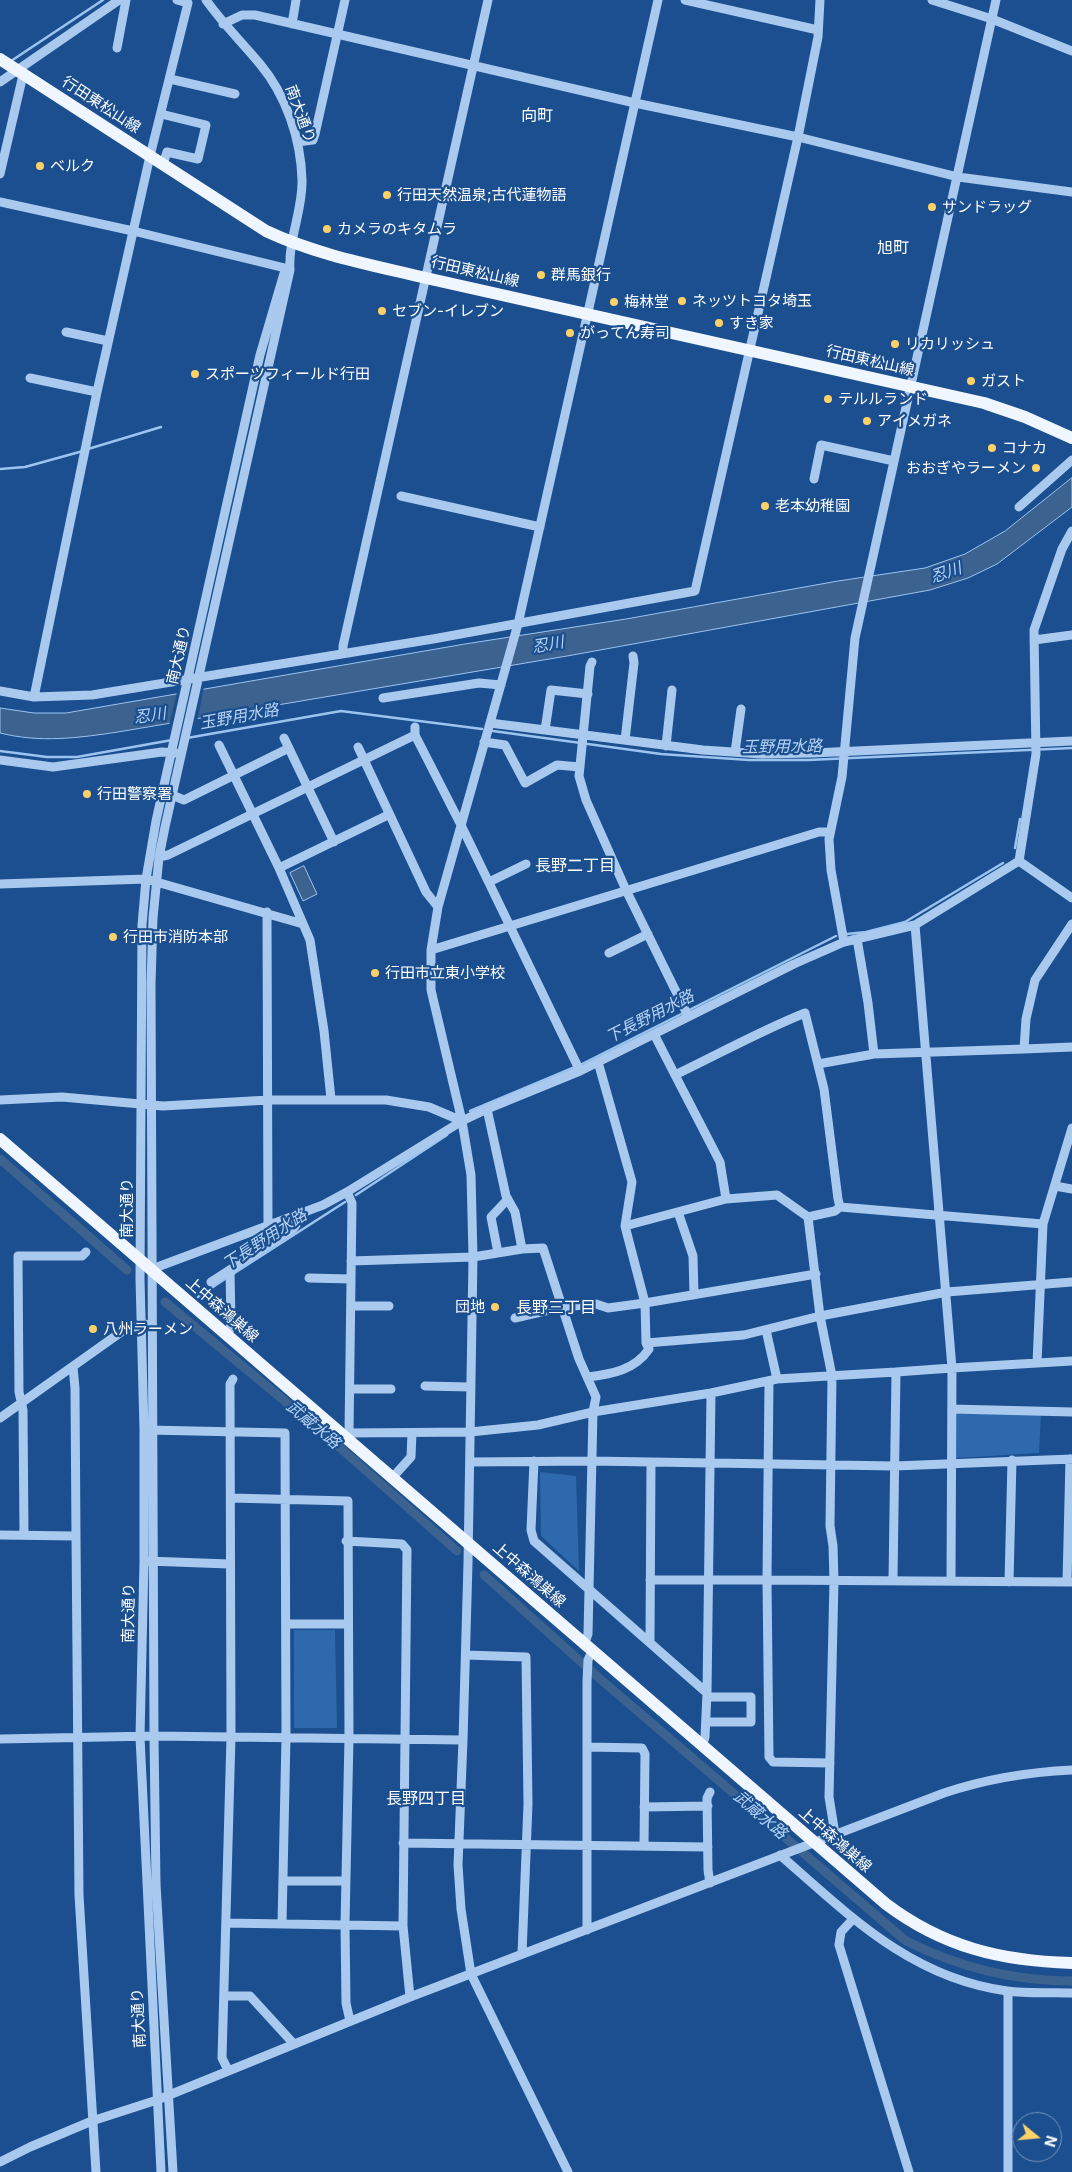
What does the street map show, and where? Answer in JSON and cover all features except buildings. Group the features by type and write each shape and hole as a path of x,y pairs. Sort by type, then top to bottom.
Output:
{"main road":[{"name":"行田東松山線","path":"0,59 266,231 292,243 426,278 911,386 1003,409 1072,438"},
{"name":"上中森鴻巣線","path":"0,1139 228,1336 347,1435 392,1478 588,1651 702,1747 809,1844 886,1904 938,1936 969,1948 995,1956 1072,1963"}],"street":[{"path":"0,82 20,72 119,0"},
{"path":"117,48 126,0"},
{"path":"34,698 108,341 150,156 188,2 178,0"},
{"name":"南大通り","path":"161,2172 145,1884 140,1737 154,1431 152,1269 141,984 142,924 146,879 156,821 260,355 288,265 303,182 297,142 276,87 260,64 222,24 206,0"},
{"path":"292,24 296,0"},
{"path":"297,142 313,140 345,0"},
{"path":"343,653 343,646 488,0"},
{"path":"568,2172 471,1974 458,1886 469,1544 473,1257 471,1176 462,1121 431,990 431,950 438,907 518,626 658,0"},
{"path":"685,0 818,30"},
{"path":"0,691 34,698 92,696 198,682 343,653 518,626 695,591 798,137 818,30 820,0"},
{"path":"932,0 992,19 1072,51"},
{"path":"844,942 830,870 830,832 844,756 856,638 869,570 996,0"},
{"path":"222,24 248,14 634,103 798,137 958,177 1072,192"},
{"path":"0,174 20,72"},
{"path":"170,80 235,94"},
{"path":"161,114 206,124 198,159 167,152 163,164"},
{"path":"0,202 288,265"},
{"name":"南大通り","path":"173,2172 156,1884 154,1736 141,1325 146,1104 156,882 159,856 172,795 290,270 288,265"},
{"path":"66,332 108,341"},
{"path":"30,378 97,392"},
{"path":"814,479 821,445 894,461"},
{"path":"1019,507 1072,460"},
{"path":"401,496 540,527"},
{"path":"152,1269 296,1217 347,1192 462,1121 578,1067 598,1062 654,1034 687,1013 844,942 915,925 1018,861 1036,748 1034,630 1062,548 1072,531"},
{"path":"1034,640 1072,635"},
{"path":"625,740 634,663 633,656"},
{"path":"592,662 590,666 579,776 586,800 626,890 687,1013"},
{"path":"383,698 479,683 501,685"},
{"path":"545,730 551,690 588,694"},
{"path":"666,746 672,690"},
{"path":"735,752 741,709"},
{"path":"490,723 545,730 582,740 625,740 666,746 735,752 844,756 1036,748 1072,740"},
{"path":"159,856 168,855 309,787 415,731 578,1067"},
{"path":"284,738 334,842"},
{"path":"484,742 505,745 525,783 557,765 580,767"},
{"path":"219,745 279,868 310,940 324,1031 330,1099"},
{"path":"358,747 388,815 426,892 438,907"},
{"path":"172,795 184,800 290,748"},
{"path":"0,760 53,767 172,749 182,754"},
{"path":"279,868 388,815"},
{"path":"431,950 819,832 830,832"},
{"path":"1018,861 1072,898"},
{"path":"489,882 526,864"},
{"path":"0,884 146,879 267,912 303,924"},
{"path":"267,912 268,1228"},
{"path":"1024,1049 1026,1019 1035,980 1072,924"},
{"path":"915,925 952,1368 951,1580"},
{"path":"609,953 648,934"},
{"path":"857,939 868,1003 874,1054"},
{"path":"675,1075 763,1030 805,1013 824,1089 840,1207"},
{"path":"654,1034 720,1162 726,1199"},
{"path":"818,1064 874,1054 1072,1047"},
{"path":"588,1376 606,1375 629,1368 643,1358 649,1349 646,1343 645,1303 624,1226 632,1182 598,1062"},
{"path":"0,1100 62,1097 163,1106 268,1100 386,1100 429,1107 462,1121"},
{"path":"487,1109 508,1199 516,1212 522,1249"},
{"path":"1037,1363 1044,1224 1072,1128"},
{"path":"1055,1186 1072,1189"},
{"path":"347,1192 352,1203 350,1388 347,1435 470,1432 538,1425 593,1412 773,1381 1072,1361"},
{"path":"624,1226 726,1199 777,1195 808,1217 835,1212 840,1207"},
{"path":"498,1253 491,1217 508,1199"},
{"path":"840,1207 1044,1224"},
{"path":"678,1212 693,1256 694,1295"},
{"path":"211,1282 230,1273 293,1229 296,1226 296,1217"},
{"path":"808,1217 820,1316 832,1376 830,1526 833,1546 834,1581 830,1807 835,1834"},
{"path":"351,1261 473,1257 522,1249 543,1248 579,1359 596,1398 593,1412 588,1590 587,1930"},
{"path":"24,1535 22,1404 19,1392 18,1256 82,1256 86,1252"},
{"path":"228,1336 231,1324 230,1273"},
{"path":"515,1318 562,1307 596,1304 608,1308 816,1274"},
{"path":"309,1278 351,1278"},
{"path":"646,1343 744,1335 820,1316 947,1292 1072,1282"},
{"path":"351,1306 390,1306"},
{"path":"2,1413 22,1404 124,1330 152,1323"},
{"path":"766,1330 773,1381 768,1464 769,1757 774,1762 830,1763"},
{"path":"73,1367 75,1388 78,1895 96,2172"},
{"path":"893,1580 896,1372"},
{"path":"228,2070 222,2058 231,1737 229,1564 231,1498 230,1384 233,1379"},
{"path":"425,1386 470,1387"},
{"path":"350,1388 392,1389"},
{"path":"702,1747 705,1737 707,1695 707,1580 711,1392"},
{"path":"952,1409 1072,1412"},
{"path":"144,1430 287,1430 286,1737 282,1924"},
{"path":"392,1478 411,1457 412,1432"},
{"path":"470,1462 591,1461 895,1466 1071,1459 1069,1582 650,1580"},
{"path":"1009,1582 1012,1460"},
{"path":"534,1461 531,1530 534,1541 650,1642 707,1695 751,1697 751,1722 706,1722"},
{"path":"650,1642 651,1462"},
{"path":"231,1498 348,1500 346,1541 349,1738 345,1924 346,2003 350,2021"},
{"path":"0,1535 76,1536"},
{"path":"346,1541 402,1544 407,1550 403,1926 410,1997"},
{"path":"149,1561 229,1564"},
{"path":"286,1624 347,1624"},
{"path":"466,1655 526,1657 528,1804 522,1954"},
{"path":"0,1739 154,1736 463,1740"},
{"path":"587,1747 642,1748 645,1754 644,1846"},
{"path":"0,2162 92,2121 157,2100 293,2043 410,1997 784,1853 963,1787 1009,1776 1043,1771 1072,1770"},
{"path":"710,1792 707,1798 710,1883"},
{"path":"644,1807 708,1806"},
{"path":"403,1843 708,1847"},
{"path":"784,1853 853,1919 898,1952 932,1970 963,1981 1008,1992 1072,1993"},
{"path":"283,1881 346,1881"},
{"path":"853,1919 842,1932 839,1945 909,2172"},
{"path":"226,1923 403,1926"},
{"path":"1008,1992 1008,2172"},
{"path":"225,1996 250,1996 293,2043"}],"shaded area":[{"path":"956,1413 1041,1414 1039,1453 956,1458"},
{"path":"540,1472 576,1476 579,1571 541,1536"},
{"path":"294,1630 335,1630 337,1728 294,1728"}],"water":[{"name":"忍川","path":"1072,478 1072,507 997,564 968,578 930,590 567,656 118,732 74,738 44,739 0,733 0,708 34,713 66,713 465,644 626,619 838,581 925,568 965,554 1005,531"},
{"path":"304,866 317,894 303,901 290,873"}],"pier":[{"path":"204,687 197,722 169,726 177,692"}],"waterway":[{"path":"11,61 103,0"},
{"path":"88,449 161,427"},
{"path":"0,469 25,467 83,451"},
{"name":"玉野用水路","path":"187,738 341,711 482,729"},
{"name":"玉野用水路","path":"493,731 661,754 749,760 808,760 1072,748"},
{"name":"玉野用水路","path":"0,751 47,757 77,757 172,740"},
{"name":"下長野用水路","path":"1015,848 1020,819"},
{"name":"下長野用水路","path":"847,934 866,932 905,922 1003,863"},
{"name":"下長野用水路","path":"580,1065 836,936"},
{"name":"下長野用水路","path":"470,1111 575,1067"},
{"name":"下長野用水路","path":"356,1195 447,1135"},
{"name":"武蔵水路","path":"0,1159 127,1270"},
{"name":"下長野用水路","path":"233,1274 345,1202"},
{"name":"下長野用水路","path":"198,1297 228,1277"},
{"name":"武蔵水路","path":"165,1302 321,1431 457,1551"},
{"name":"武蔵水路","path":"484,1575 599,1678 906,1941 947,1958 987,1971 1028,1978 1072,1981"}],"place":[{"name":"ベルク","path":"40,166"},
{"name":"行田天然温泉;古代蓮物語","path":"387,195"},
{"name":"サンドラッグ","path":"932,207"},
{"name":"カメラのキタムラ","path":"327,229"},
{"name":"群馬銀行","path":"541,275"},
{"name":"ネッツトヨタ埼玉","path":"682,301"},
{"name":"梅林堂","path":"614,302"},
{"name":"セブン-イレブン","path":"382,311"},
{"name":"すき家","path":"719,323"},
{"name":"がってん寿司","path":"570,333"},
{"name":"リカリッシュ","path":"895,344"},
{"name":"スポーツフィールド行田","path":"195,374"},
{"name":"ガスト","path":"971,381"},
{"name":"テルルランド","path":"828,399"},
{"name":"アイメガネ","path":"867,421"},
{"name":"コナカ","path":"992,448"},
{"name":"おおぎやラーメン","path":"1036,468"},
{"name":"老本幼稚園","path":"765,506"},
{"name":"行田警察署","path":"87,794"},
{"name":"行田市消防本部","path":"113,937"},
{"name":"行田市立東小学校","path":"375,973"},
{"name":"団地","path":"495,1307"},
{"name":"八州ラーメン","path":"93,1329"}],"district":[{"name":"向町","path":"537,116"},
{"name":"旭町","path":"893,248"},
{"name":"長野二丁目","path":"575,866"},
{"name":"長野三丁目","path":"556,1308"},
{"name":"長野四丁目","path":"426,1799"}]}
